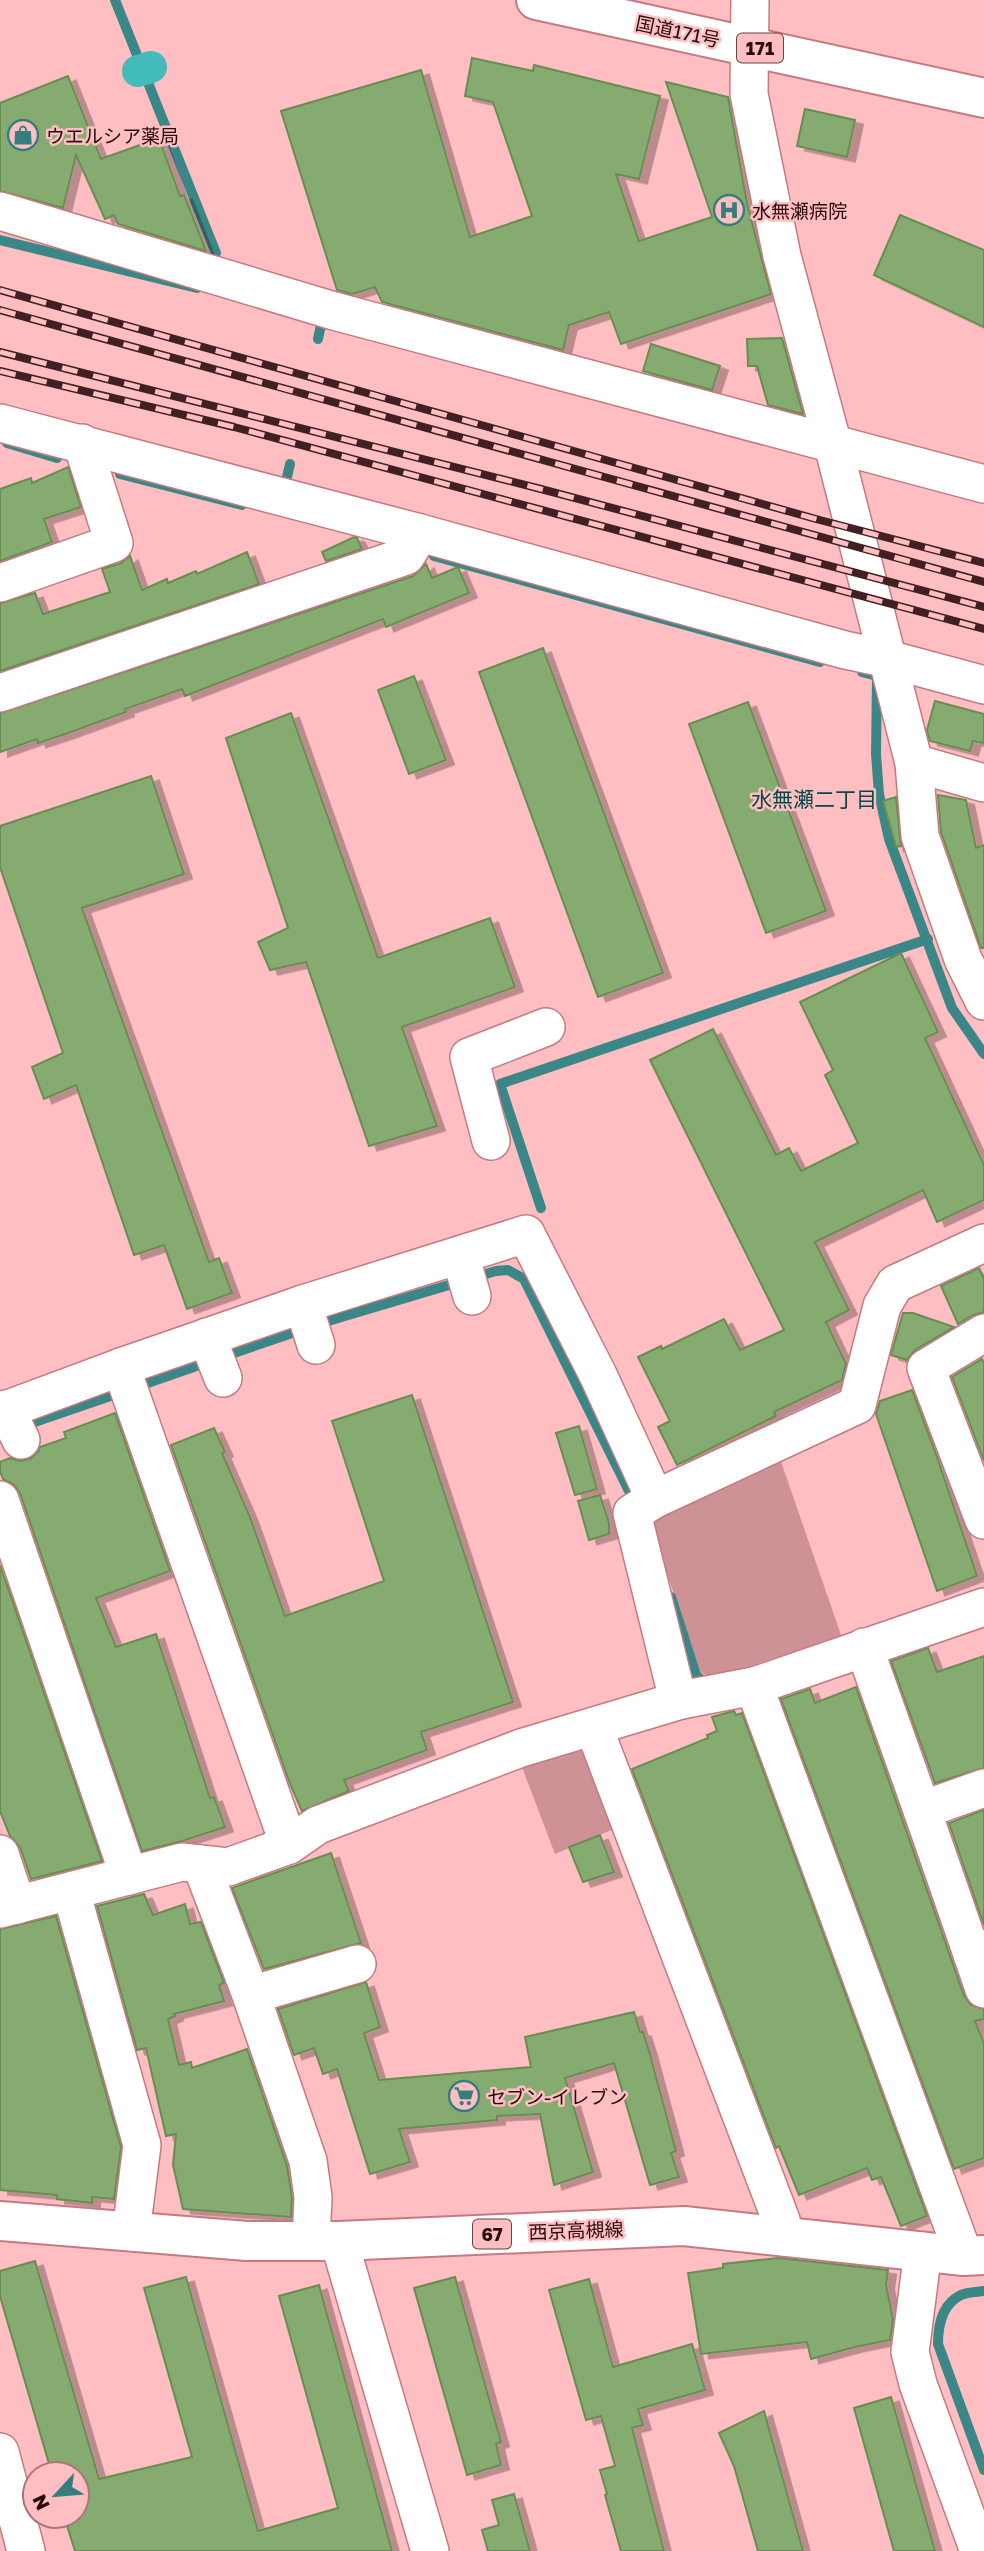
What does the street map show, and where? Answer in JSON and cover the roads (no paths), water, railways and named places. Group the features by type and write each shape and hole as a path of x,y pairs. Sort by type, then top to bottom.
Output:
{"main road":[{"name":"国道171号","path":"536,0 984,98"},
{"name":"西京高槻線","path":"0,2221 247,2241 325,2241 684,2226 974,2255"}],"street":[{"path":"750,0 749,94 782,256 914,763 920,836 963,959 984,1001"},
{"path":"0,211 836,458 984,484"},
{"path":"0,423 984,685"},
{"path":"0,583 114,543 82,443"},
{"path":"0,693 406,556 420,533"},
{"path":"914,763 984,783"},
{"path":"491,1141 469,1057 546,1027"},
{"path":"20,1415 121,1367 460,1258 526,1234 598,1376 647,1504 677,1696 681,1700"},
{"path":"647,1504 857,1405 882,1306 895,1284 984,1242"},
{"path":"460,1258 472,1296"},
{"path":"304,1306 316,1345"},
{"path":"984,1332 926,1368 984,1520"},
{"path":"207,1339 223,1378"},
{"path":"121,1367 289,1845"},
{"path":"0,1500 129,1876"},
{"path":"0,1854 9,1907 182,1862 228,1867 289,1845 318,1825 521,1748 681,1700 754,1686 984,1607"},
{"path":"864,1647 922,1810 978,1952 984,1989"},
{"path":"754,1686 974,2255"},
{"path":"594,1728 781,2220 784,2237"},
{"path":"922,1810 984,1788"},
{"path":"201,1864 251,1995 308,2161 313,2197 325,2241 430,2551"},
{"path":"71,1891 142,2145 131,2232"},
{"path":"251,1995 357,1964"},
{"path":"923,2252 910,2352 918,2385 979,2551"},
{"path":"0,2452 26,2551"}],"waterway":[{"path":"115,0 216,253"},
{"path":"138,71 151,67"},
{"path":"0,240 197,288"},
{"path":"318,339 322,320"},
{"path":"7,443 57,458"},
{"path":"287,477 290,464"},
{"path":"120,474 242,505"},
{"path":"434,556 820,662"},
{"path":"862,672 877,676 876,754 879,794 889,839 952,1008 984,1054"},
{"path":"541,1208 500,1084 928,939"},
{"path":"318,1324 496,1271 508,1270 524,1279 636,1505"},
{"path":"222,1357 304,1329"},
{"path":"136,1387 208,1362"},
{"path":"20,1427 122,1392"},
{"path":"671,1597 696,1675 703,1681 709,1681"},
{"path":"984,2291 963,2294 949,2304 940,2323 938,2344 984,2470"}],"railway":[{"path":"0,290 816,519 984,563"},
{"path":"0,310 984,582"},
{"path":"0,352 541,489 984,607"},
{"path":"0,371 234,427 984,629"}],"place":[{"name":"ウエルシア薬局","path":"23,135"},
{"name":"水無瀬病院","path":"729,210"},
{"name":"セブン-イレブン","path":"464,2096"}],"district":[{"name":"水無瀬二丁目","path":"814,799"}]}
